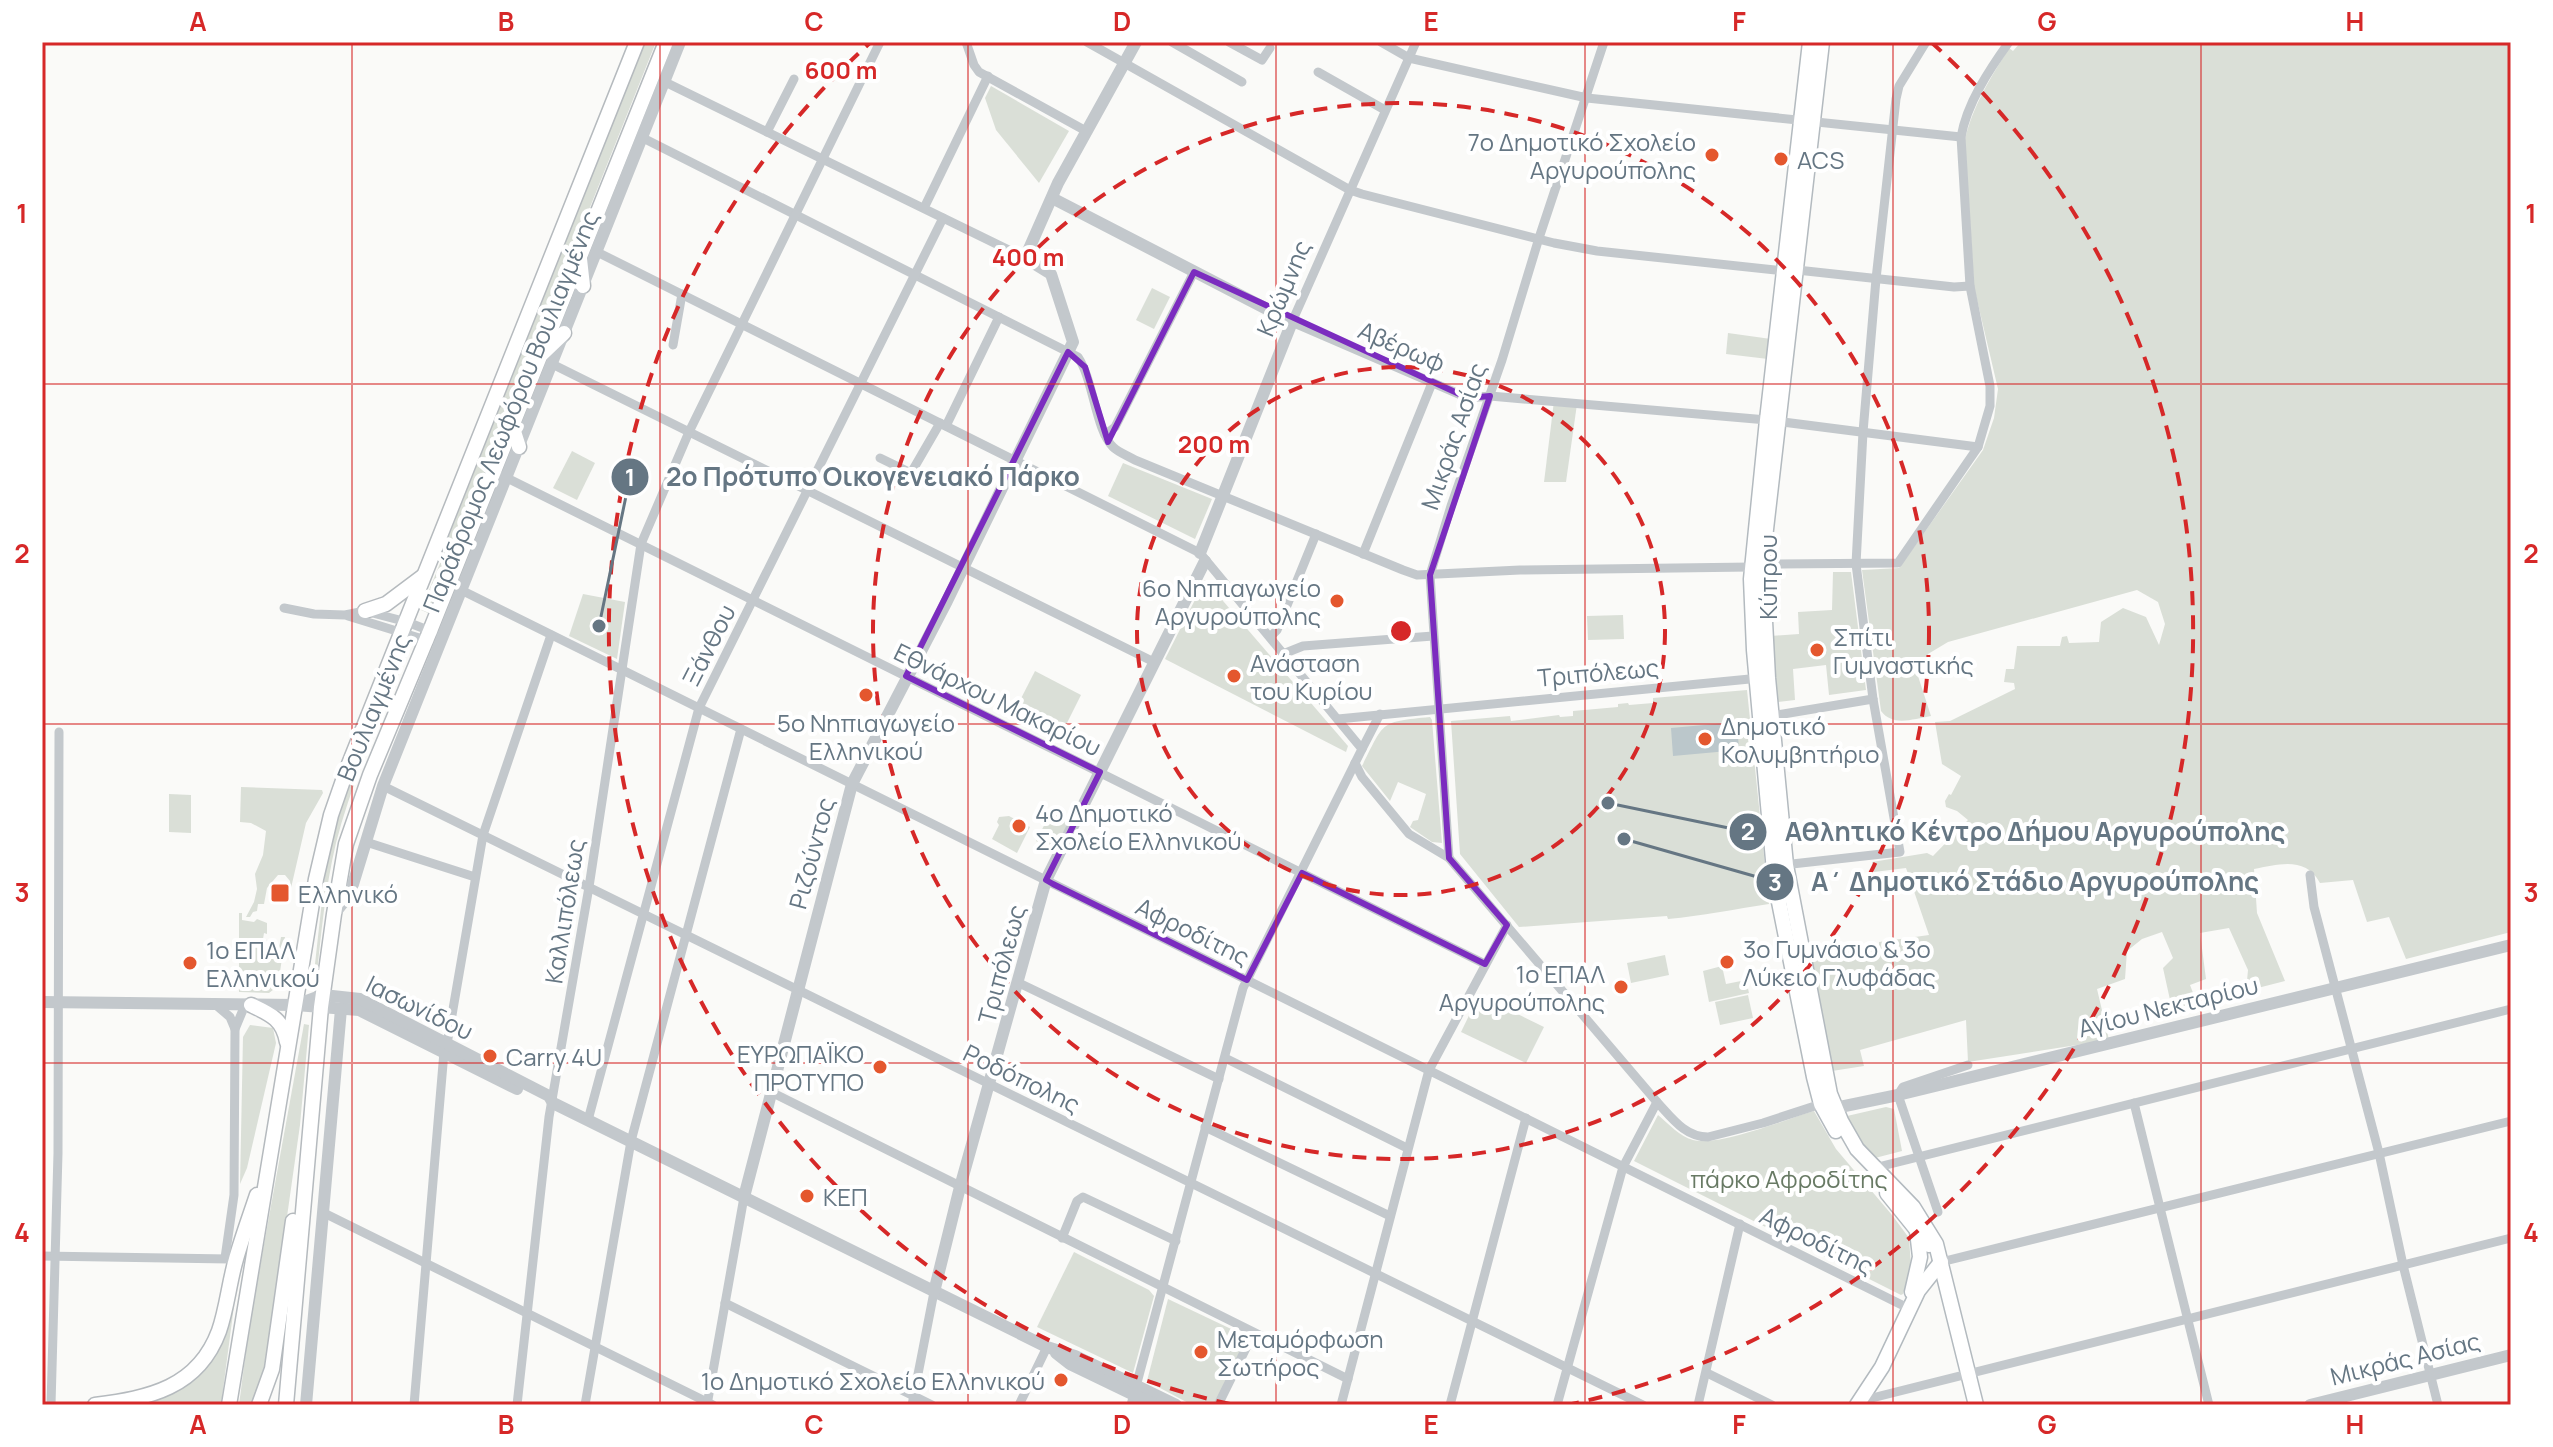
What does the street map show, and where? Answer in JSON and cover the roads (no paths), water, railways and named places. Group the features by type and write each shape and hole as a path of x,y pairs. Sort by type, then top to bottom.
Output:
{"main road":[{"name":"Βουλιαγμένης","path":"230,1404 316,879 331,815 637,42"},
{"name":"Βουλιαγμένης","path":"286,1405 322,1001 346,844 353,820 435,638 500,475 512,425 546,361 579,257 666,42"},
{"name":"Κύπρου","path":"1808,120 1810,42"},
{"name":"Κύπρου","path":"1822,42 1808,120 1757,565 1762,678 1780,866 1825,1074 1828,1106"},
{"path":"579,257 583,286"},
{"path":"546,361 564,333"},
{"path":"512,425 519,447"},
{"path":"365,611 386,604 425,574"},
{"name":"Κύπρου","path":"1762,678 1771,716 1780,866"},
{"path":"248,1005 281,1023 288,1053"},
{"path":"1828,1106 1874,1168 1913,1207 1936,1244 1976,1405"},
{"path":"1828,1106 1849,1152 1900,1207 1941,1262"},
{"path":"259,1405 272,1369 301,1166 311,1123"},
{"path":"95,1405 155,1394 170,1388 192,1373 208,1353 218,1333 230,1258 272,1152"},
{"path":"1908,1308 1920,1257 1917,1231"},
{"path":"1859,1403 1882,1367 1908,1308 1926,1278 1941,1262"}],"street":[{"name":"Παράδρομος Λεωφόρου Βουλιαγμένης","path":"564,333 680,42"},
{"name":"Καλλιπόλεως","path":"517,1405 553,1103 641,544 689,432 880,42"},
{"path":"966,42 979,72 1086,131"},
{"path":"1087,42 1350,190 1597,251 1970,286"},
{"path":"1025,258 1058,183 1136,42"},
{"path":"1172,42 1242,82"},
{"path":"1229,42 1262,60 1270,48"},
{"path":"1381,42 1409,58 1587,98 1961,137"},
{"name":"Κρώμνης","path":"1202,557 1221,496 1292,322 1416,42"},
{"name":"Μικράς Ασίας","path":"1449,858 1430,575 1604,42"},
{"path":"1780,866 1900,852 1873,699 1856,564 1876,279 1893,130 1899,86 1926,42"},
{"path":"643,138 1078,357 1085,367 1105,435 1113,447 1135,460 1417,575 1520,570 1898,563 1978,447 1988,415 1991,395 1970,286 1961,137 1964,121 1978,92 2009,42"},
{"path":"1318,72 1385,110"},
{"path":"924,208 988,76"},
{"path":"767,132 794,79"},
{"path":"665,82 1025,258 1051,274 1073,342 1068,352"},
{"name":"Αβέρωφ","path":"1052,198 1292,322 1468,398 1490,396 1773,421 1978,447"},
{"name":"Ξάνθου","path":"588,1120 699,708 943,218"},
{"path":"597,252 1202,557 1362,749"},
{"path":"1105,435 1115,427 1194,272"},
{"path":"673,345 682,294"},
{"path":"880,458 911,473 943,424 999,317"},
{"name":"Ριζούντος","path":"709,1404 744,1197 852,784 1068,352"},
{"name":"Παράδρομος Λεωφόρου Βουλιαγμένης","path":"334,914 350,894 383,786 435,638 461,590 500,475 519,447 546,361"},
{"path":"546,361 1154,662"},
{"path":"1363,554 1432,383"},
{"name":"Εθνάρχου Μακαρίου","path":"500,475 1485,964"},
{"path":"1270,637 1277,630 1316,534"},
{"name":"Τριπόλεως","path":"913,1400 937,1275 1046,880 1154,662 1202,557"},
{"name":"Αφροδίτης","path":"461,590 1908,1308"},
{"path":"284,608 314,614 345,615 405,627"},
{"path":"345,615 365,611 435,638"},
{"path":"414,1405 445,1048 475,877 483,835 551,635"},
{"path":"1283,654 1303,646 1433,636"},
{"name":"Τριπόλεως","path":"1338,719 1762,678"},
{"path":"1771,716 1873,699"},
{"path":"1134,1395 1247,980 1380,714"},
{"path":"585,1405 631,1141 741,729"},
{"path":"51,1405 56,1257 59,732"},
{"path":"1355,763 1362,777 1409,834 1449,858 1657,1102 1623,1167 1557,1405"},
{"name":"Ροδόπολης","path":"383,786 1643,1405"},
{"path":"366,842 475,877"},
{"path":"2310,875 2314,907 2379,1153 2438,1405"},
{"path":"1341,1405 1429,1070 1507,925"},
{"name":"Αγίου Νεκταρίου","path":"1657,1102 1683,1130 1699,1137 1828,1106 1898,1095 2511,945"},
{"path":"1019,983 1219,1079"},
{"name":"Ιασωνίδου","path":"42,1002 296,1005 360,999 445,1048"},
{"name":"Ιασωνίδου","path":"322,1001 341,1009 359,1010 549,1096 553,1103 1050,1349 1070,1364 1155,1405"},
{"path":"42,1256 230,1258 234,1195 235,1029 230,1017 216,1005"},
{"path":"235,1029 248,1005"},
{"path":"306,1405 341,1009"},
{"path":"1874,1168 2511,1009"},
{"path":"1225,1058 1407,1148"},
{"path":"1938,1212 1898,1095 1903,1087 1968,1065"},
{"path":"771,1092 1348,1379"},
{"path":"2134,1103 2209,1405"},
{"path":"1450,1405 1526,1118"},
{"path":"1941,1262 2511,1121"},
{"path":"1205,1127 1390,1216"},
{"path":"1062,1238 1080,1198 1090,1199 1176,1241"},
{"path":"324,1213 709,1404"},
{"path":"1698,1405 1740,1224"},
{"path":"1859,1403 2511,1238"},
{"path":"725,1303 913,1400 932,1405"},
{"path":"1218,1405 1253,1334"},
{"path":"1019,1405 1050,1349"},
{"name":"Μικράς Ασίας","path":"2310,1405 2511,1355"},
{"path":"1707,1373 1772,1405"},
{"name":"Ιασωνίδου","path":"1134,1395 1176,1405"}],"place":[{"name":"7ο Δημοτικό Σχολείο Αργυρούπολης","path":"1712,155"},
{"name":"ACS","path":"1781,159"},
{"name":"6ο Νηπιαγωγείο Αργυρούπολης","path":"1337,601"},
{"name":"2ο Πρότυπο Οικογενειακό Πάρκο","path":"599,626"},
{"name":"Σπίτι Γυμναστικής","path":"1817,650"},
{"name":"Ανάσταση του Κυρίου","path":"1234,676"},
{"name":"5ο Νηπιαγωγείο Ελληνικού","path":"866,695"},
{"name":"Δημοτικό Κολυμβητήριο","path":"1705,739"},
{"name":"Αθλητικό Κέντρο Δήμου Αργυρούπολης","path":"1608,803"},
{"name":"4ο Δημοτικό Σχολείο Ελληνικού","path":"1019,826"},
{"name":"Α΄ Δημοτικό Στάδιο Αργυρούπολης","path":"1624,839"},
{"name":"Ελληνικό","path":"280,893"},
{"name":"3ο Γυμνάσιο & 3ο Λύκειο Γλυφάδας","path":"1727,962"},
{"name":"1ο ΕΠΑΛ Ελληνικού","path":"190,963"},
{"name":"1o ΕΠΑΛ Αργυρούπολης","path":"1621,987"},
{"name":"Carry 4U","path":"490,1056"},
{"name":"ΕΥΡΩΠΑΪΚΟ ΠΡΟΤΥΠΟ","path":"880,1067"},
{"name":"ΚΕΠ","path":"807,1196"},
{"name":"Μεταμόρφωση Σωτήρος","path":"1201,1352"},
{"name":"1ο Δημοτικό Σχολείο Ελληνικού","path":"1061,1380"}],"park label":[{"name":"πάρκο Αφροδίτης","path":"1789,1178"}]}
